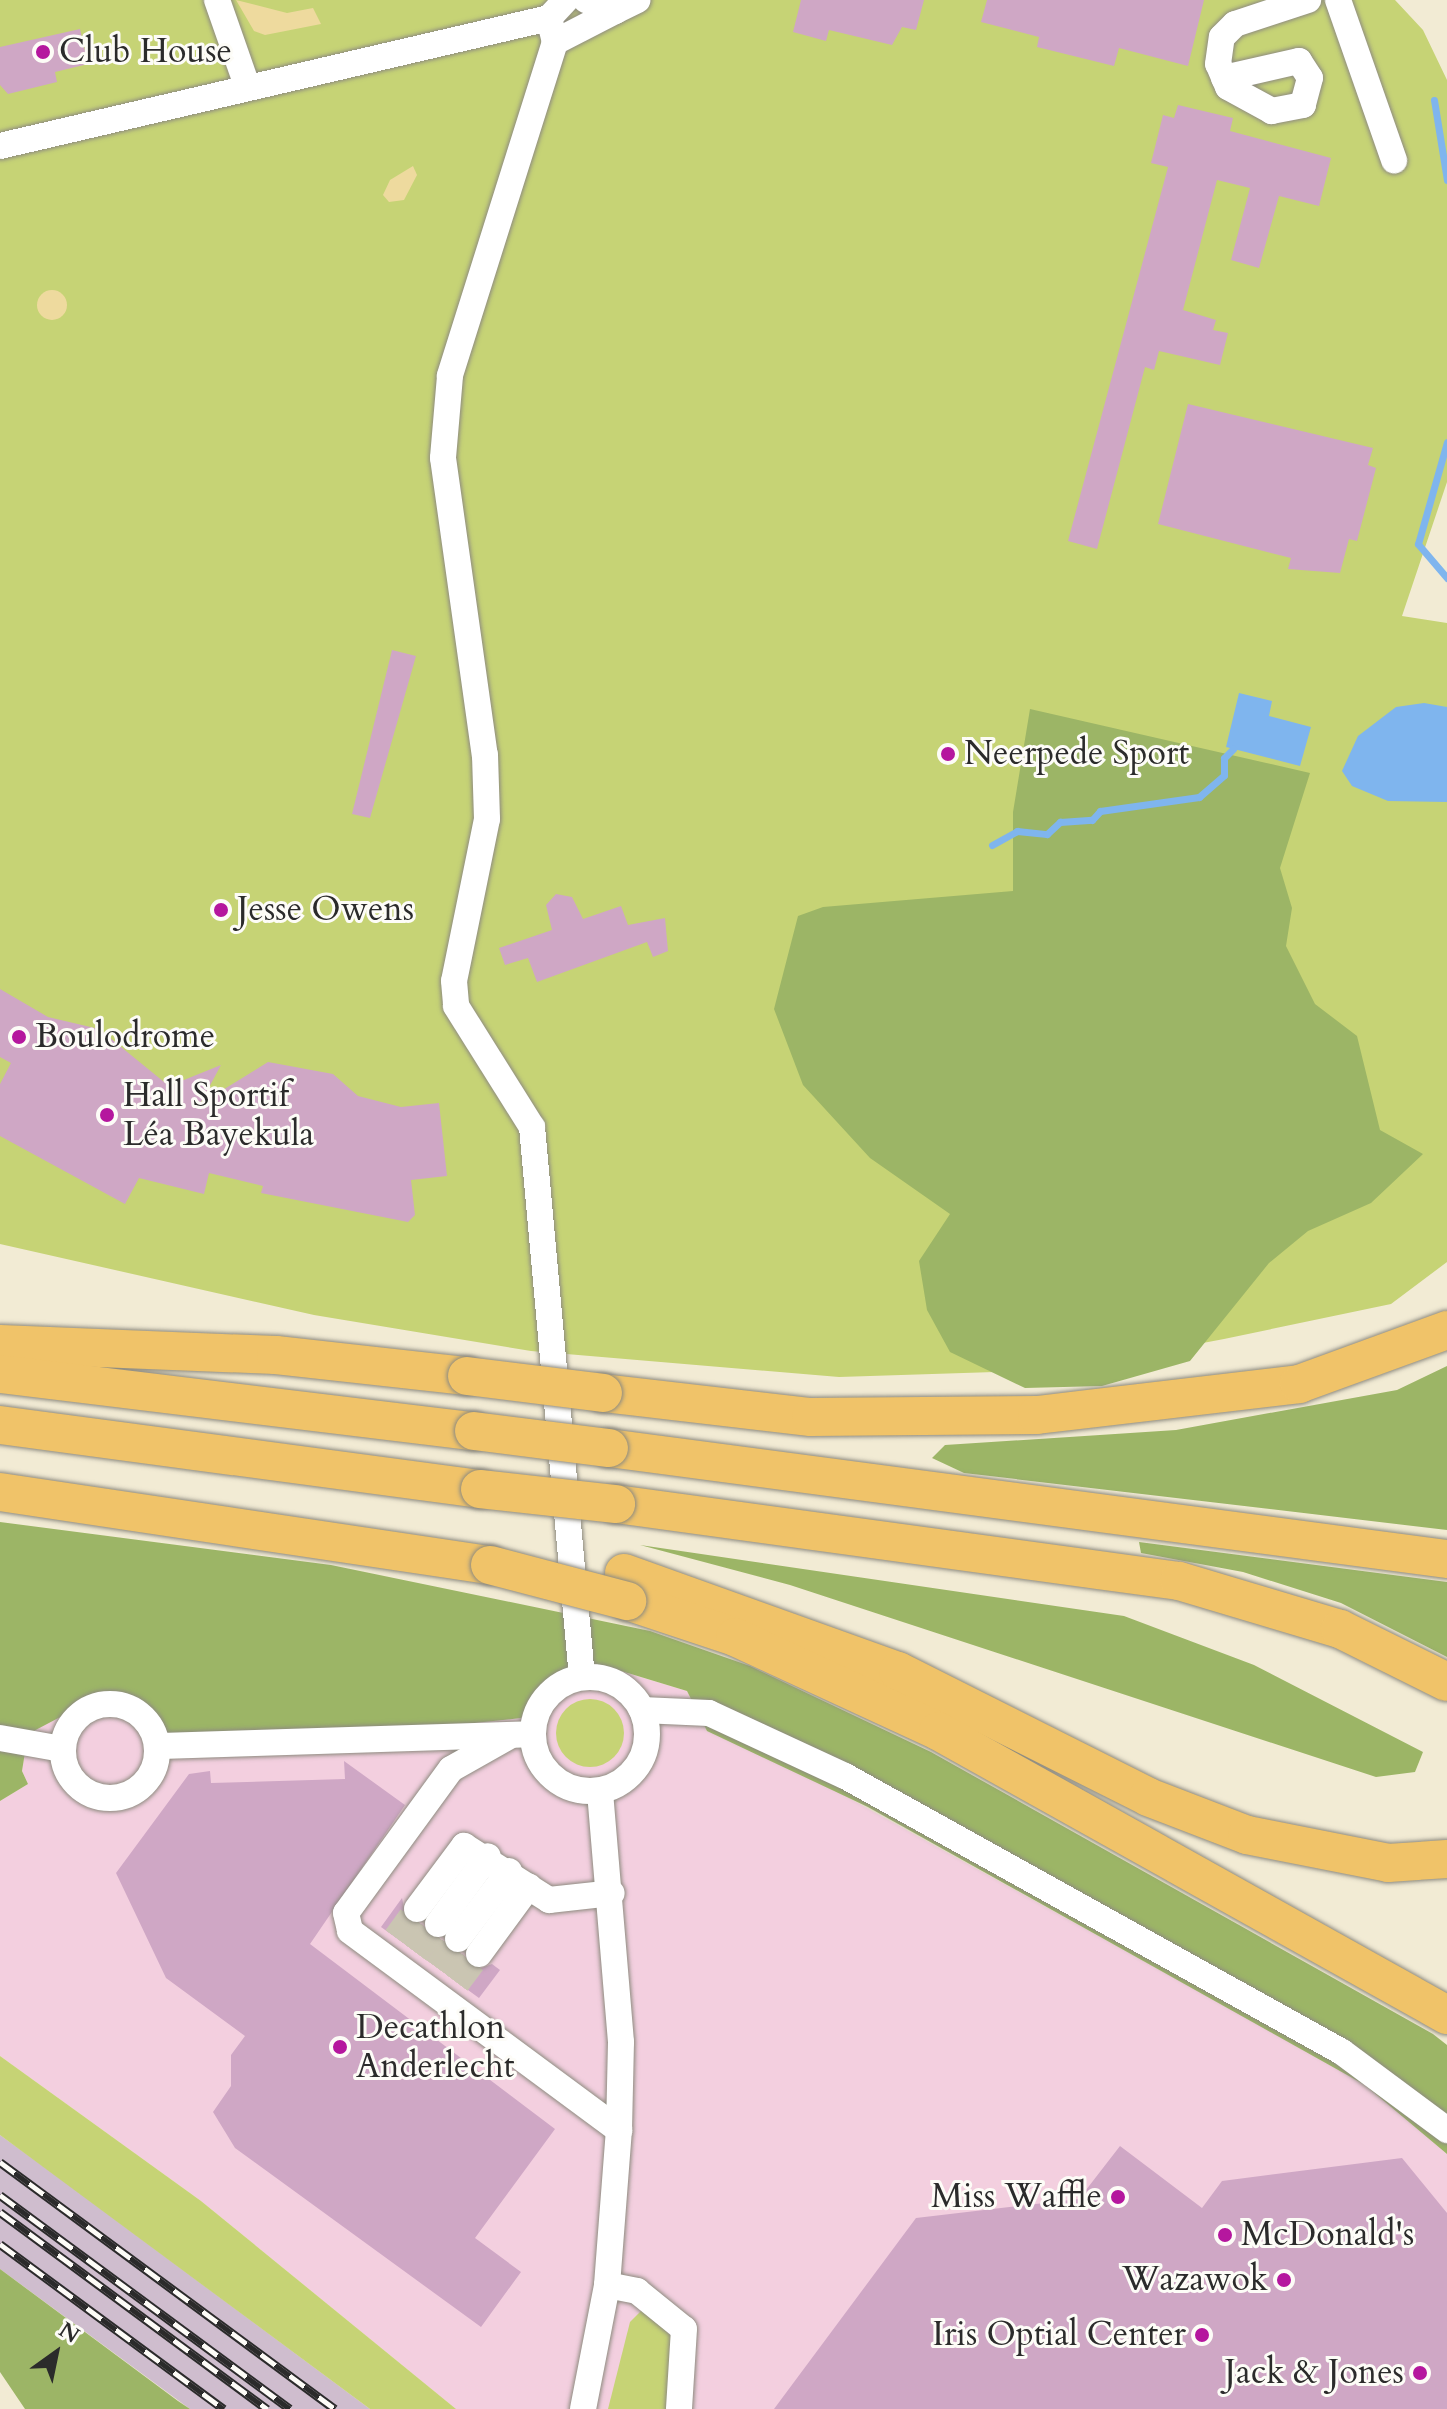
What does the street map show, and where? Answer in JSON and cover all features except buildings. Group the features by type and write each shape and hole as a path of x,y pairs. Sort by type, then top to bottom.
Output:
{"highway":[{"path":"0,1344 276,1355 603,1393 895,1420 1188,1402 1299,1384 1447,1330"},
{"path":"0,1374 609,1448 1447,1559"},
{"path":"0,1425 480,1489 616,1504 1179,1581 1340,1629 1447,1682"},
{"path":"0,1474 488,1553 626,1587 898,1671 1148,1797 1233,1830 1315,1854 1388,1863 1447,1859"},
{"path":"0,1492 488,1553"},
{"path":"626,1587 938,1731 1447,2015"}],"street":[{"path":"217,0 246,83"},
{"path":"586,0 633,3"},
{"path":"1224,78 1218,64 1222,37 1235,24 1308,0"},
{"path":"1338,0 1394,160"},
{"path":"0,146 246,83 633,3"},
{"path":"557,20 450,376 443,458 485,755 487,819 454,981 456,1006 532,1127 582,1677"},
{"path":"158,1746 520,1736 562,1784 600,1791 624,1780 642,1760 642,1710 621,1685 582,1677 547,1697 520,1736 451,1769 346,1913 350,1931 421,1969 619,2130"},
{"path":"119,1704 137,1712 158,1746 154,1771 138,1791 114,1799 76,1785 62,1749 80,1714 119,1704"},
{"path":"642,1710 709,1713 845,1776 1342,2052 1447,2130"},
{"path":"0,1738 62,1749"},
{"path":"583,2409 607,2285 619,2130 612,1893 600,1791"},
{"path":"509,1871 448,1932 464,1846 509,1871 549,1900 612,1893"},
{"path":"607,2285 637,2291 684,2329 679,2409"}],"shaded area":[{"path":"607,1667 687,1691 707,1731 818,1781 1284,2039 1365,2085 1427,2135 1447,2154 1447,2409 456,2409 201,2201 0,2056 0,1801 28,1784 22,1771 28,1733 106,1693 131,1699 167,1738 521,1718 547,1682 571,1670"},
{"path":"0,2135 370,2409 190,2409 0,2269"}],"green space":[{"name":"Neerpede Sport","path":"0,0 1395,0 1423,30 1447,80 1447,482 1402,616 1447,623 1447,1262 1391,1304 1224,1339 1060,1370 839,1377 531,1351 314,1315 0,1244"},
{"path":"1030,709 1310,773 1280,868 1292,908 1286,946 1315,1004 1357,1036 1380,1130 1423,1154 1371,1203 1308,1231 1269,1263 1190,1361 1102,1386 1025,1388 950,1352 927,1310 919,1261 950,1214 870,1158 803,1085 774,1009 798,916 823,907 1013,891 1013,812"},
{"path":"1447,1366 1447,1530 964,1473 932,1458 945,1445 1176,1430 1397,1390"},
{"path":"0,1522 331,1565 650,1631 750,1666 931,1752 1433,2034 1447,2045 1447,2154 1365,2085 868,1807 707,1731 687,1691 608,1667 571,1670 547,1682 521,1718 446,1726 167,1738 131,1699 106,1693 28,1734 22,1771 28,1784 0,1801"},
{"path":"1139,1542 1447,1582 1447,1657 1341,1603 1243,1572 1141,1553"},
{"path":"640,1545 1124,1616 1254,1665 1423,1752 1415,1772 1376,1777 790,1585"},
{"path":"597,1699 618,1714 624,1733 622,1746 614,1757 597,1767 583,1767 566,1757 558,1746 556,1726 566,1709 577,1701"},
{"path":"0,2056 201,2201 456,2409 370,2409 0,2135"},
{"path":"0,2269 190,2409 25,2409 0,2372"},
{"path":"643,2309 671,2336 670,2409 608,2409 630,2322"}],"sand":[{"path":"236,0 287,13 313,8 321,24 265,35 254,31"},
{"path":"413,166 417,175 404,200 389,202 383,195 390,180"},
{"path":"52,290 62,295 67,305 62,315 52,320 42,315 37,305 42,295"}],"water":[{"path":"1239,693 1272,701 1269,716 1311,727 1300,766 1226,747"},
{"path":"1424,703 1447,707 1447,802 1388,801 1352,786 1342,771 1358,736 1396,707"}],"waterway":[{"path":"1434,100 1447,180"},
{"path":"1447,442 1418,544 1447,578"},
{"path":"992,845 1017,831 1047,834 1060,822 1092,820 1100,811 1199,797 1224,775 1224,758 1233,749"}],"tunnel":[{"path":"396,1938 417,1909"},
{"path":"416,1953 438,1924"},
{"path":"437,1968 458,1939"},
{"path":"457,1983 479,1954"}],"railway":[{"path":"0,2162 335,2409"},
{"path":"0,2195 290,2409"},
{"path":"0,2212 267,2409"},
{"path":"0,2244 224,2409"}],"place":[{"name":"Club House","path":"43,52"},
{"name":"Neerpede Sport","path":"948,754"},
{"name":"Jesse Owens","path":"221,910"},
{"name":"Boulodrome","path":"19,1037"},
{"name":"Hall Sportif Léa Bayekula","path":"107,1115"},
{"name":"Decathlon Anderlecht","path":"340,2047"},
{"name":"Miss Waffle","path":"1118,2197"},
{"name":"McDonald's","path":"1225,2235"},
{"name":"Wazawok","path":"1284,2280"},
{"name":"Iris Optial Center","path":"1202,2335"},
{"name":"Jack & Jones","path":"1420,2373"}]}
